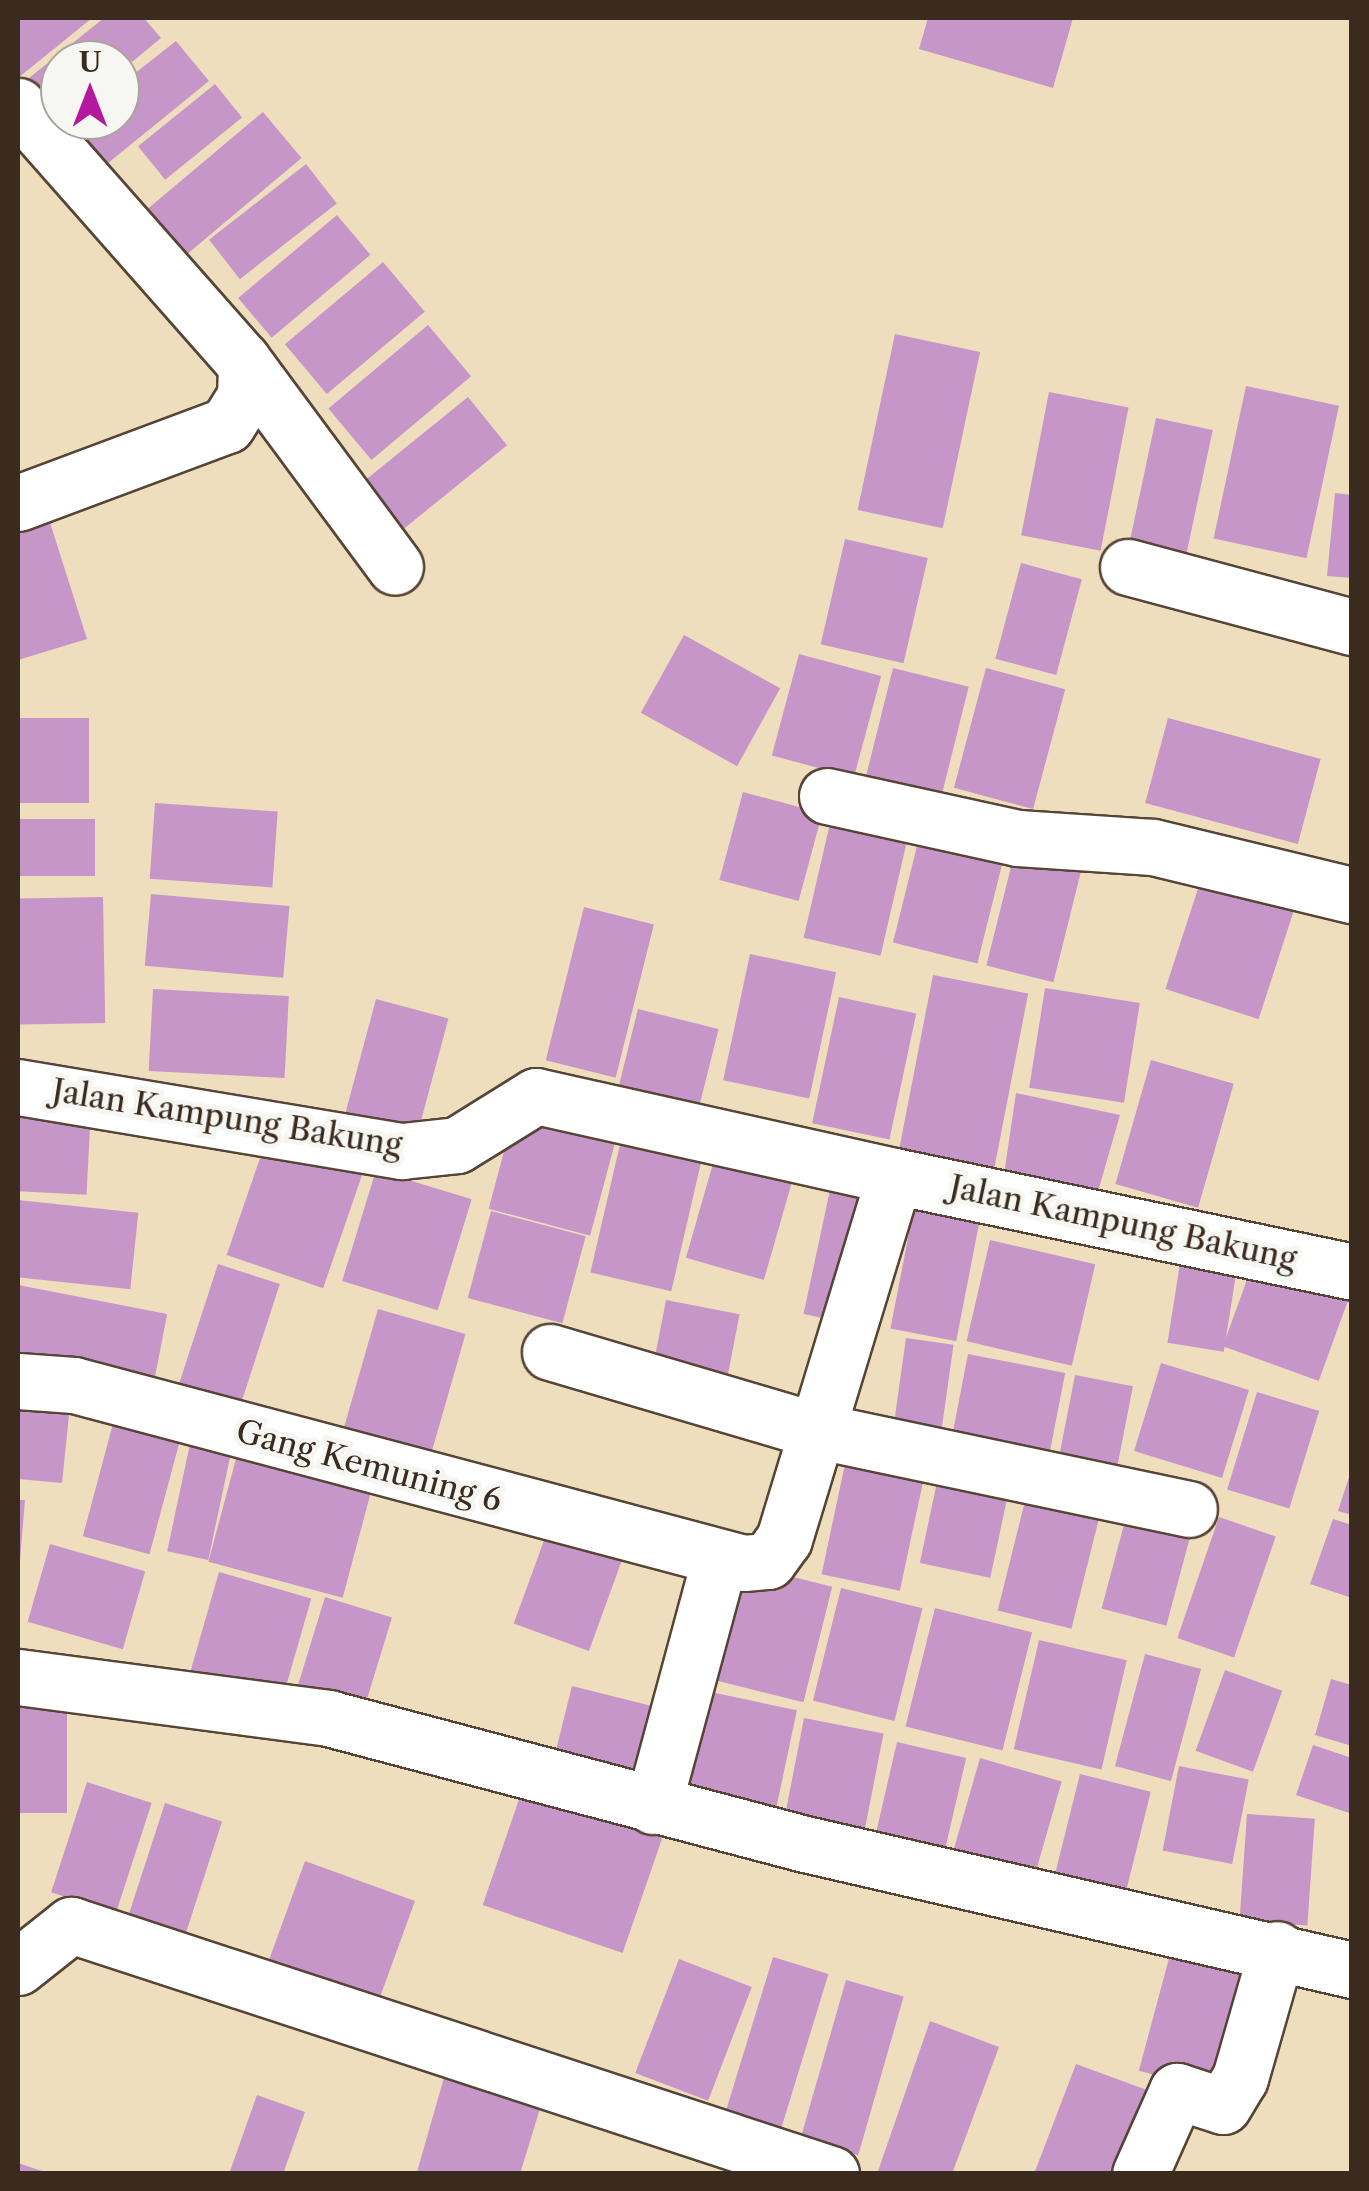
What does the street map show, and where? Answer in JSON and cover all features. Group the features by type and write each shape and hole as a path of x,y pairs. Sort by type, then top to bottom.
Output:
{"street":[{"path":"18,106 246,369 395,568"},
{"path":"18,503 227,425 245,396 246,369"},
{"path":"1128,568 1352,627"},
{"path":"826,796 1018,838 1154,846 1352,895"},
{"name":"Jalan Kampung Bakung","path":"18,1087 402,1151 457,1144 536,1096 1352,1272"},
{"path":"653,1806 719,1561 768,1561 778,1551 819,1431 894,1176"},
{"path":"550,1352 819,1431 1189,1510"},
{"name":"Gang Kemuning 6","path":"18,1380 74,1385 719,1561"},
{"path":"18,1678 328,1718 653,1806 1148,1927 1277,1948 1352,1970"},
{"path":"18,1966 71,1924 831,2174"},
{"path":"1140,2174 1176,2091 1223,2106 1240,2078 1277,1948"}],"building":[{"path":"18,18 92,18 65,40 40,40 40,60 18,78"},
{"path":"104,18 144,18 161,38 140,55 140,40 76,40"},
{"path":"928,18 1073,18 1053,88 919,49"},
{"path":"176,41 209,81 140,137 140,69"},
{"path":"40,69 40,99 24,82"},
{"path":"215,84 242,117 165,180 138,146"},
{"path":"263,112 302,158 185,256 147,210"},
{"path":"79,140 136,140 102,168"},
{"path":"306,164 337,203 240,279 209,240"},
{"path":"337,215 370,255 272,338 238,298"},
{"path":"383,262 425,312 327,394 285,344"},
{"path":"428,325 471,376 371,460 328,409"},
{"path":"895,334 980,352 943,528 858,510"},
{"path":"1246,386 1339,406 1306,558 1214,539"},
{"path":"1049,392 1129,407 1101,551 1021,535"},
{"path":"468,397 507,445 404,528 365,480"},
{"path":"1156,418 1213,430 1187,553 1130,541"},
{"path":"1335,493 1352,495 1352,578 1327,576"},
{"path":"46,510 87,639 18,660 18,519"},
{"path":"845,539 928,558 904,663 821,644"},
{"path":"1021,563 1082,579 1056,675 995,659"},
{"path":"684,635 780,688 737,766 641,713"},
{"path":"799,654 881,676 854,777 772,755"},
{"path":"893,668 969,687 941,798 865,780"},
{"path":"986,668 1065,689 1033,809 954,788"},
{"path":"18,718 89,718 89,803 18,803"},
{"path":"1168,718 1321,759 1298,844 1145,803"},
{"path":"743,792 822,813 799,901 719,880"},
{"path":"155,803 278,812 272,887 150,879"},
{"path":"18,819 95,819 95,876 18,876"},
{"path":"831,819 908,837 881,956 804,938"},
{"path":"921,830 1005,851 977,964 893,943"},
{"path":"1014,855 1081,872 1053,982 986,966"},
{"path":"1204,870 1297,900 1259,1019 1165,989"},
{"path":"151,894 289,906 283,978 145,966"},
{"path":"103,897 105,1023 20,1024 18,898"},
{"path":"584,907 654,924 616,1078 546,1060"},
{"path":"750,954 836,972 809,1098 723,1080"},
{"path":"933,975 1028,994 994,1171 898,1153"},
{"path":"1045,988 1140,1003 1124,1103 1029,1088"},
{"path":"153,989 289,996 285,1078 149,1071"},
{"path":"839,997 916,1013 889,1140 812,1123"},
{"path":"376,999 448,1018 417,1136 344,1117"},
{"path":"638,1009 719,1029 697,1113 617,1093"},
{"path":"1151,1060 1234,1084 1198,1208 1115,1184"},
{"path":"1016,1093 1120,1115 1097,1195 1003,1181"},
{"path":"18,1107 91,1111 87,1195 18,1191"},
{"path":"514,1114 615,1141 590,1236 489,1209"},
{"path":"269,1132 365,1165 323,1288 227,1255"},
{"path":"621,1140 702,1159 671,1291 590,1273"},
{"path":"716,1153 794,1175 764,1280 686,1258"},
{"path":"376,1170 472,1199 438,1310 342,1281"},
{"path":"831,1185 873,1194 846,1323 804,1314"},
{"path":"916,1197 982,1210 956,1341 890,1329"},
{"path":"18,1200 138,1213 130,1289 18,1277"},
{"path":"491,1211 586,1236 562,1323 468,1298"},
{"path":"990,1240 1095,1264 1072,1366 967,1341"},
{"path":"1182,1251 1238,1260 1224,1352 1167,1343"},
{"path":"1256,1255 1352,1290 1319,1381 1223,1346"},
{"path":"218,1264 280,1284 239,1411 177,1390"},
{"path":"18,1285 167,1314 153,1388 18,1361"},
{"path":"666,1300 740,1314 727,1381 653,1367"},
{"path":"378,1309 465,1334 425,1474 338,1449"},
{"path":"906,1338 954,1345 941,1436 893,1429"},
{"path":"968,1354 1065,1373 1046,1472 949,1453"},
{"path":"1161,1363 1249,1390 1222,1478 1134,1451"},
{"path":"1075,1375 1133,1386 1112,1491 1055,1480"},
{"path":"18,1390 71,1396 62,1483 18,1479"},
{"path":"1257,1392 1319,1411 1289,1509 1227,1490"},
{"path":"118,1405 185,1423 149,1554 83,1536"},
{"path":"194,1425 235,1434 208,1560 167,1551"},
{"path":"241,1440 375,1476 343,1598 208,1562"},
{"path":"848,1450 926,1467 900,1591 822,1574"},
{"path":"940,1468 1010,1483 990,1578 920,1563"},
{"path":"1352,1471 1352,1515 1338,1511"},
{"path":"1027,1493 1101,1511 1071,1629 998,1610"},
{"path":"18,1500 25,1500 20,1560 18,1560"},
{"path":"1129,1506 1194,1523 1166,1626 1102,1608"},
{"path":"1219,1517 1276,1537 1234,1658 1177,1638"},
{"path":"1333,1519 1352,1525 1352,1598 1310,1584"},
{"path":"550,1524 625,1551 589,1651 514,1624"},
{"path":"50,1544 145,1571 123,1649 28,1622"},
{"path":"741,1564 832,1587 803,1702 712,1679"},
{"path":"219,1572 311,1598 280,1707 188,1681"},
{"path":"841,1588 923,1608 894,1721 813,1701"},
{"path":"325,1597 392,1617 359,1726 292,1705"},
{"path":"935,1608 1032,1632 1003,1751 905,1726"},
{"path":"1039,1640 1127,1660 1101,1769 1014,1749"},
{"path":"1145,1654 1201,1669 1171,1781 1115,1766"},
{"path":"1225,1670 1282,1691 1253,1772 1196,1751"},
{"path":"1331,1679 1352,1685 1352,1746 1315,1735"},
{"path":"572,1686 673,1711 650,1802 549,1777"},
{"path":"706,1691 797,1710 772,1830 681,1810"},
{"path":"18,1695 67,1695 67,1813 18,1813"},
{"path":"804,1718 884,1733 861,1849 781,1834"},
{"path":"897,1742 966,1758 941,1866 872,1850"},
{"path":"1313,1745 1352,1758 1352,1814 1296,1795"},
{"path":"980,1758 1062,1781 1030,1893 948,1870"},
{"path":"1179,1766 1249,1780 1232,1864 1163,1850"},
{"path":"1080,1774 1151,1792 1121,1910 1050,1892"},
{"path":"87,1782 152,1803 116,1913 51,1892"},
{"path":"525,1782 665,1830 623,1953 483,1905"},
{"path":"165,1803 222,1822 182,1945 125,1927"},
{"path":"1247,1814 1315,1819 1307,1925 1240,1921"},
{"path":"305,1861 415,1901 375,2010 265,1970"},
{"path":"1172,1947 1249,1968 1216,2091 1139,2071"},
{"path":"773,1957 828,1974 781,2131 725,2114"},
{"path":"679,1959 752,1987 708,2101 635,2073"},
{"path":"846,1980 904,1997 858,2155 801,2139"},
{"path":"930,2021 999,2047 952,2174 877,2174"},
{"path":"1076,2064 1147,2090 1116,2174 1034,2174"},
{"path":"445,2074 542,2102 520,2174 417,2172"},
{"path":"257,2095 305,2112 283,2174 229,2174"},
{"path":"18,2163 48,2173 48,2174 18,2174"}]}
